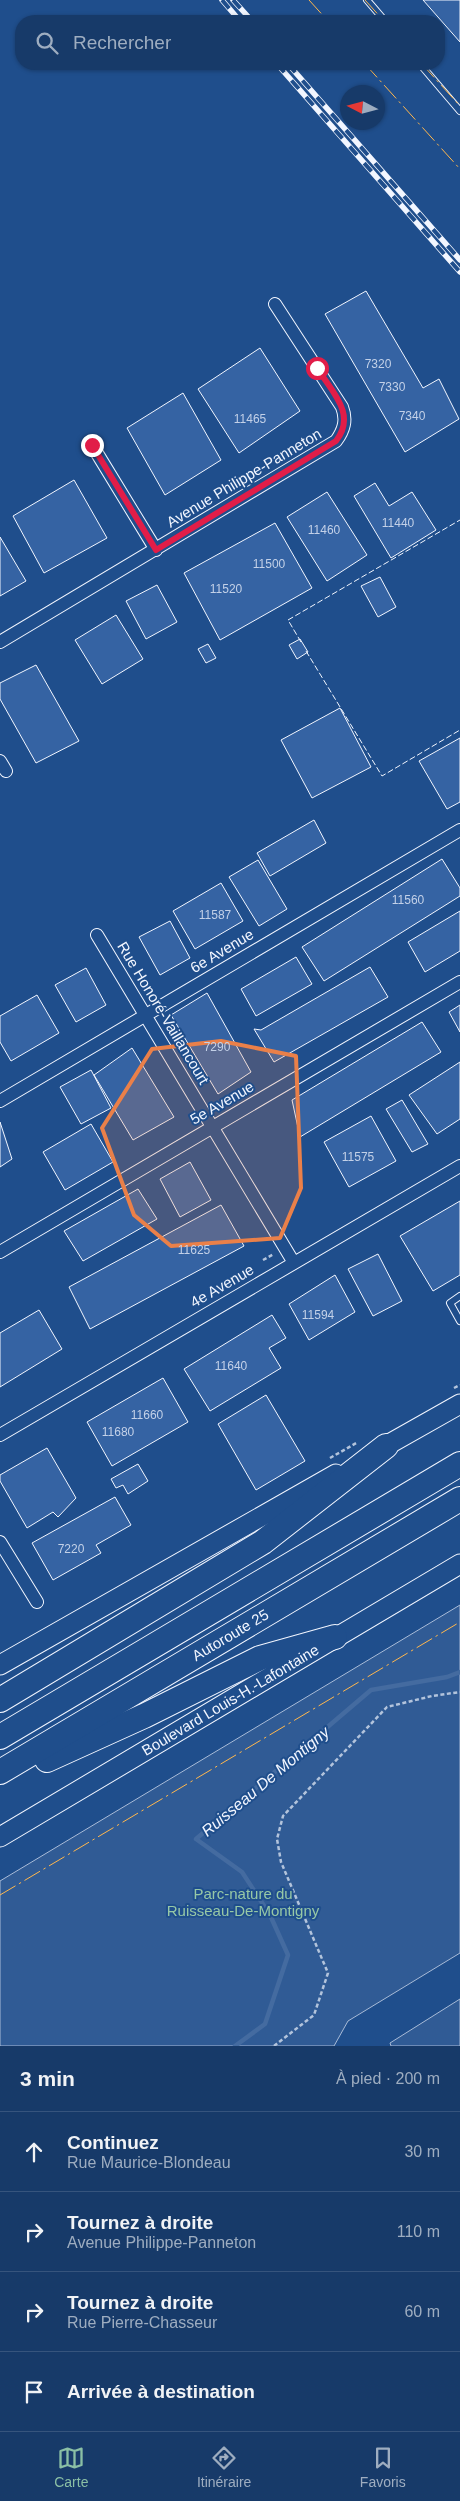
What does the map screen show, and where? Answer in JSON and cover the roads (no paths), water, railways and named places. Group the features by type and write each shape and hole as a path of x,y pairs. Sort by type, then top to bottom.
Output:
{"highway":[{"path":"0,1700 263,1542 386,1446"},
{"name":"Autoroute 25","path":"0,1737 460,1464"},
{"name":"Autoroute 25","path":"0,1772 460,1498"},
{"path":"0,1781 144,1716 260,1658 335,1637"}],"main road":[{"path":"0,1665 460,1404"},
{"name":"Boulevard Louis-H.-Lafontaine","path":"0,1837 460,1564"}],"street":[{"name":"Avenue Philippe-Panneton","path":"0,642 336,441 344,427 345,416 342,407 275,304"},
{"path":"92,445 156,550"},
{"name":"6e Avenue","path":"0,1101 460,830"},
{"name":"Rue Honoré-Vaillancourt","path":"96,935 294,1263"},
{"name":"5e Avenue","path":"0,1252 460,982"},
{"name":"4e Avenue","path":"0,1434 460,1166"},
{"path":"0,1542 37,1602"}],"lane":[{"path":"367,0 379,15"},
{"path":"425,70 460,111"},
{"path":"460,1296 450,1302 460,1321"}],"waterway":[{"name":"Ruisseau De Montigny","path":"235,2046 265,2024 288,1955 270,1915 242,1872 196,1839 371,1690 447,1677 460,1672"}],"railway":[{"path":"222,0 235,15"},
{"path":"233,0 247,15"},
{"path":"282,70 460,272"},
{"path":"293,70 460,260"}],"park label":[{"name":"Parc-nature du Ruisseau-De-Montigny","path":"243,1902"}]}
